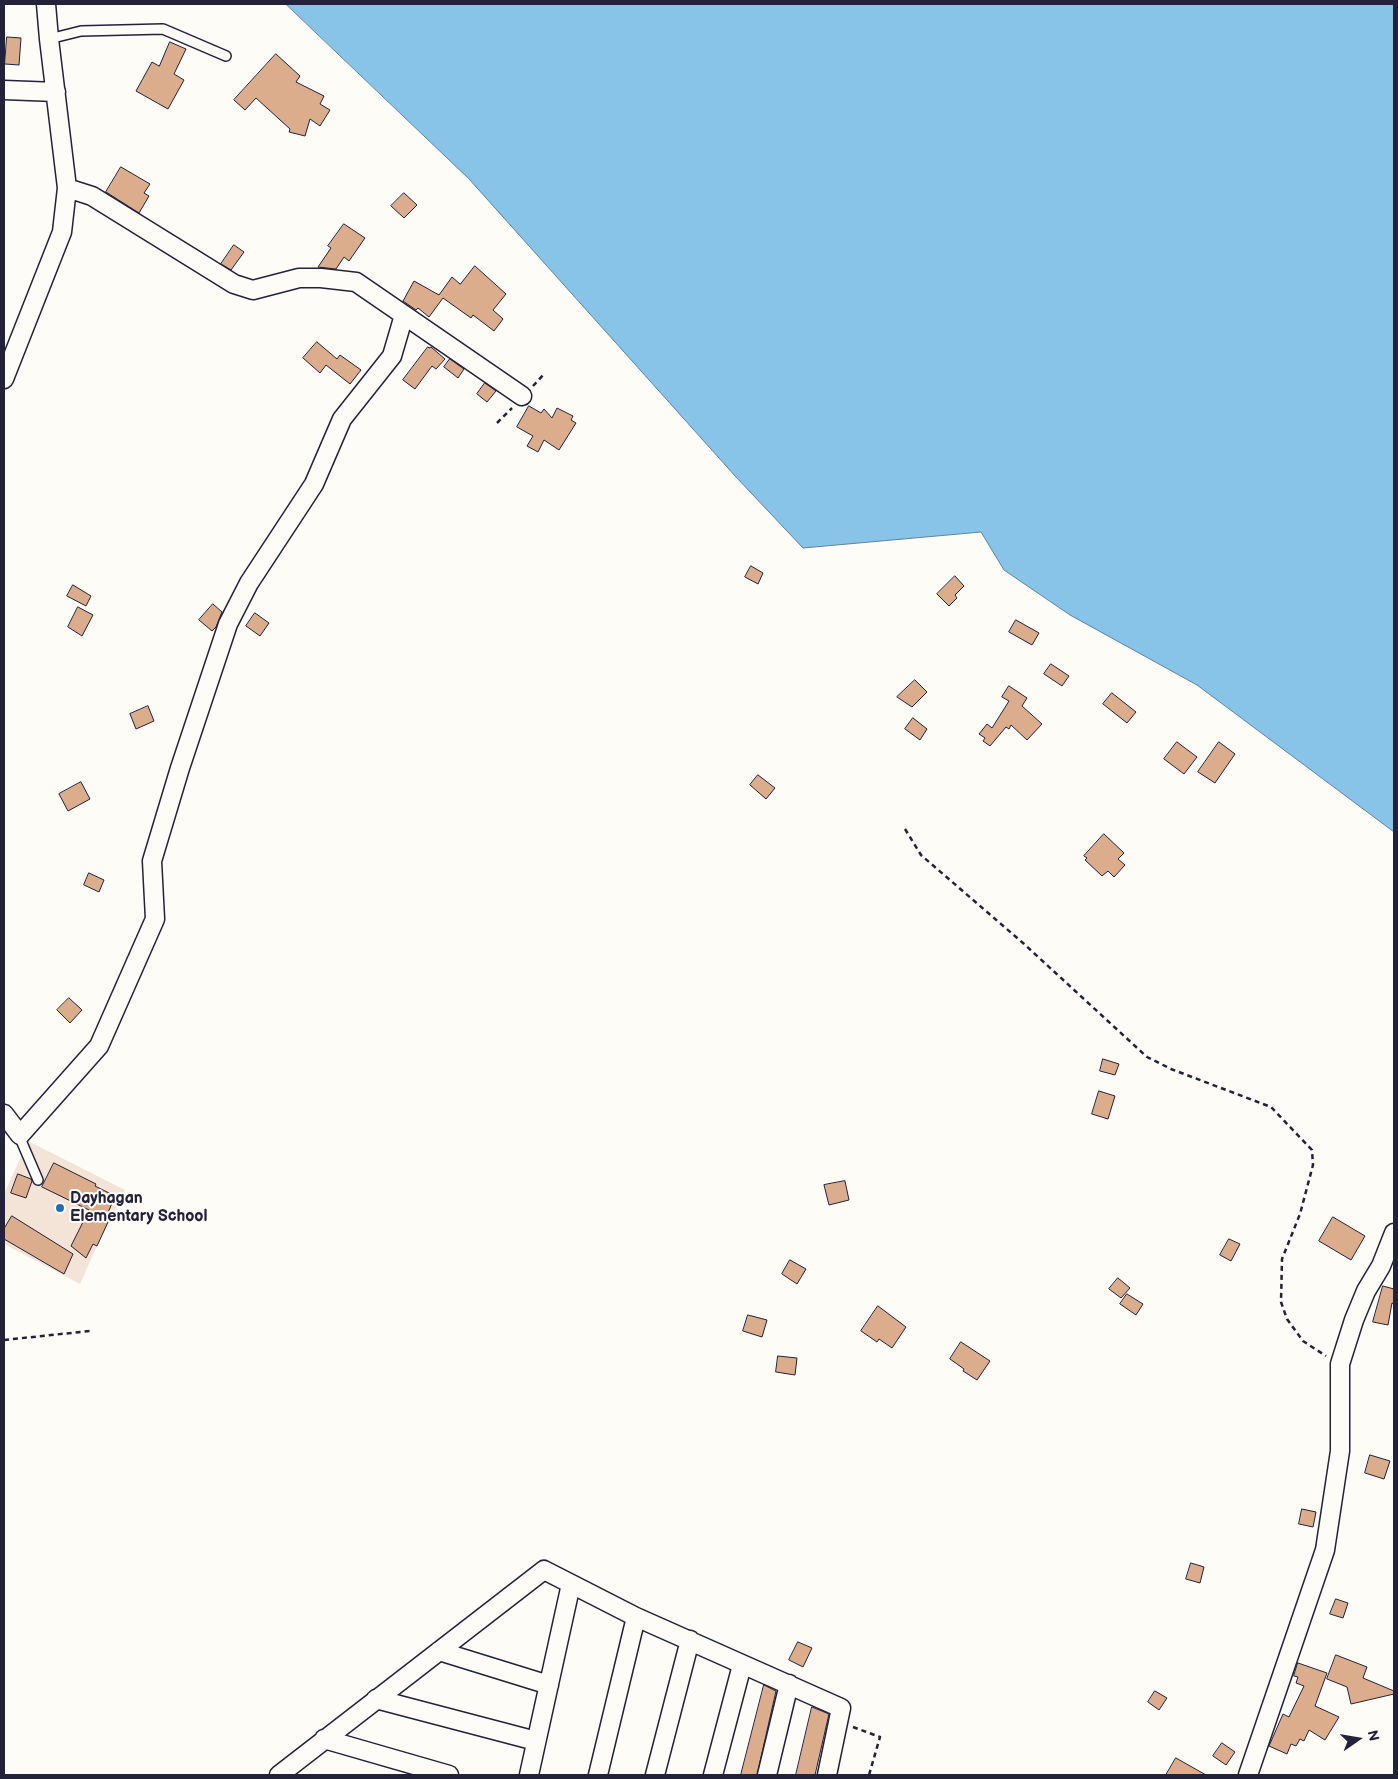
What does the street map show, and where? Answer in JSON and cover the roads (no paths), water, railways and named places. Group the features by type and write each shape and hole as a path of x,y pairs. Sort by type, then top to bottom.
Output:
{"street":[{"path":"4,379 62,232 67,188 46,4"},
{"path":"4,90 56,92"},
{"path":"67,188 92,196 234,284 253,290 299,278 321,278 356,282 522,396"},
{"path":"4,1114 20,1137 99,1046 155,919 152,860 180,768 228,624 249,584 314,484 342,419 392,356 404,315"},
{"path":"1248,1775 1326,1550 1340,1451 1340,1364 1354,1320 1366,1291 1381,1266 1394,1233"},
{"path":"279,1775 544,1570 636,1617 841,1708 827,1775"},
{"path":"529,1775 571,1584"},
{"path":"598,1775 636,1617"},
{"path":"655,1775 690,1640"},
{"path":"439,1651 548,1686"},
{"path":"713,1775 742,1665"},
{"path":"767,1775 789,1684"},
{"path":"376,1699 536,1741"},
{"path":"324,1739 449,1775"}],"lane":[{"path":"49,39 81,31 163,29 226,56"},
{"path":"4,1127 20,1137 38,1180"}],"water":[{"path":"286,4 1394,4 1394,832 1197,685 1070,615 1004,570 981,532 803,548 736,477 469,179"}],"place":[{"name":"Dayhagan Elementary School","path":"60,1208"}]}
